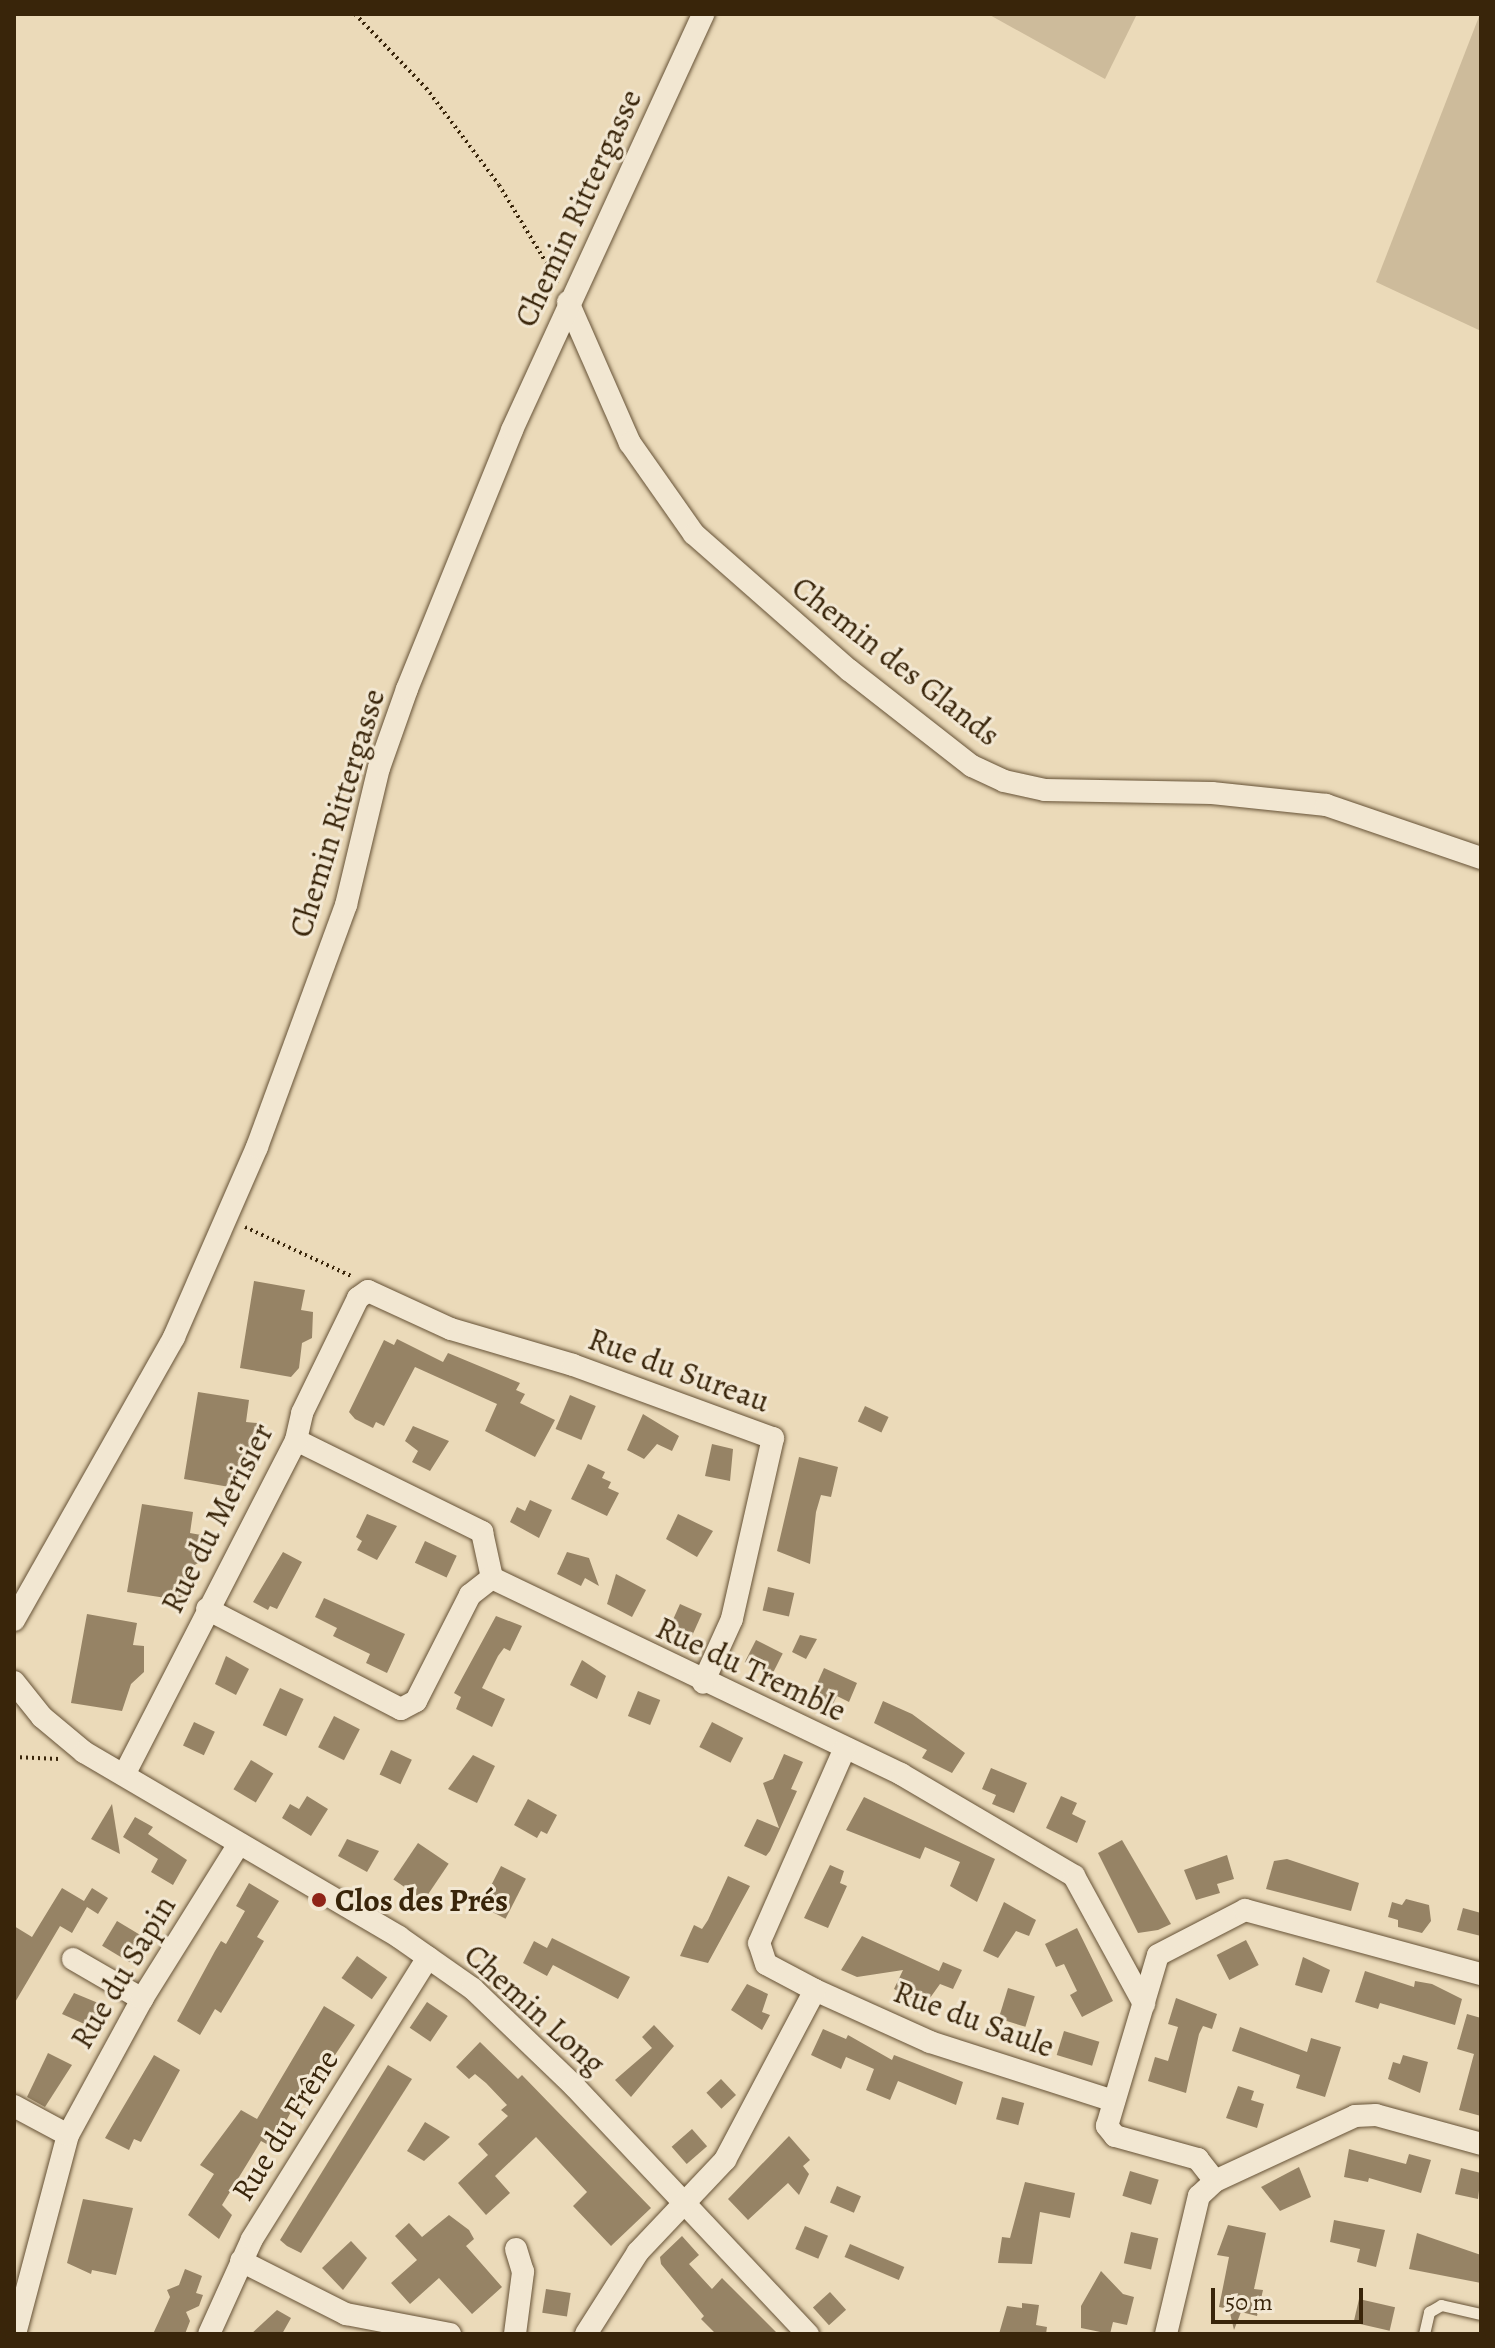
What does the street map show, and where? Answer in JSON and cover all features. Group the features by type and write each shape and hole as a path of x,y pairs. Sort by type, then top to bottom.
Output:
{"street":[{"name":"Chemin Rittergasse","path":"14,1620 174,1337 315,997 407,689 568,302 703,14"},
{"name":"Chemin des Glands","path":"568,302 630,443 694,534 838,660 972,766 1004,781 1045,790 1212,793 1314,803 1356,813 1481,858"},
{"name":"Rue du Merisier","path":"124,1775 296,1440 309,1398 358,1298 368,1291"},
{"name":"Rue du Sureau","path":"368,1291 451,1329 573,1365 773,1438 732,1619 703,1683"},
{"path":"207,1609 401,1709 416,1701 470,1595 492,1578 482,1532 296,1440"},
{"name":"Rue du Tremble","path":"492,1578 703,1683 901,1774 1074,1876 1144,2004"},
{"name":"Chemin Long","path":"14,1682 61,1735 428,1957 473,1989 574,2086 808,2334"},
{"name":"Rue du Saule","path":"845,1748 759,1943 766,1964 815,1990 930,2042 1114,2101"},
{"name":"Rue du Sapin","path":"15,2334 20,2294 68,2135 142,1999 239,1844"},
{"path":"1215,2181 1198,2159 1115,2136 1107,2126 1158,1955 1245,1910 1481,1974"},
{"name":"Rue du Frêne","path":"209,2334 241,2261 428,1957"},
{"path":"73,1959 142,1999"},
{"path":"586,2334 638,2252 725,2160 815,1990"},
{"path":"14,2106 68,2135"},
{"path":"1166,2334 1199,2196 1215,2181 1355,2116 1376,2115 1481,2144"},
{"path":"515,2334 523,2272 516,2249"},
{"path":"241,2261 346,2314 450,2334"}],"lane":[{"path":"1424,2334 1429,2312 1441,2305 1481,2314"}],"path":[{"path":"355,14 426,88 490,173 568,302"},
{"path":"224,1218 349,1274 368,1291"},
{"path":"14,1757 62,1759"}],"shaded area":[{"path":"988,14 1137,14 1105,79"},
{"path":"1481,14 1481,331 1376,282"}],"building":[{"path":"254,1281 305,1290 301,1310 313,1312 312,1338 302,1343 299,1368 291,1377 240,1368"},
{"path":"397,1339 443,1362 448,1353 520,1383 516,1390 525,1394 520,1403 555,1420 535,1457 485,1431 497,1404 415,1367 384,1426 376,1422 373,1428 355,1419 349,1412 384,1340 394,1345"},
{"path":"198,1392 249,1400 246,1422 257,1423 256,1450 247,1454 235,1488 184,1479"},
{"path":"570,1395 596,1406 581,1440 556,1429"},
{"path":"865,1406 889,1417 881,1432 858,1421"},
{"path":"643,1414 679,1436 672,1451 657,1444 644,1459 627,1450"},
{"path":"413,1426 449,1441 430,1471 412,1462 418,1451 405,1441"},
{"path":"712,1444 733,1449 730,1481 705,1476"},
{"path":"799,1457 838,1467 831,1497 821,1495 816,1512 810,1564 777,1551"},
{"path":"588,1464 605,1472 602,1478 611,1482 608,1488 619,1493 607,1516 571,1499"},
{"path":"530,1500 552,1510 539,1538 510,1522 517,1507 525,1511"},
{"path":"142,1504 193,1512 190,1533 201,1535 200,1562 191,1567 187,1590 179,1600 127,1592"},
{"path":"367,1514 397,1526 377,1560 357,1550 362,1541 356,1537"},
{"path":"678,1514 713,1531 697,1557 666,1539"},
{"path":"425,1541 457,1556 447,1578 415,1563"},
{"path":"283,1552 302,1562 277,1609 270,1606 268,1610 253,1602"},
{"path":"567,1552 589,1558 599,1586 585,1578 581,1586 557,1574"},
{"path":"616,1574 646,1590 632,1617 607,1604"},
{"path":"768,1587 794,1593 789,1616 763,1610"},
{"path":"324,1598 405,1634 387,1673 366,1663 370,1654 333,1636 337,1628 315,1617"},
{"path":"680,1604 702,1614 692,1637 670,1627"},
{"path":"87,1614 137,1623 133,1645 144,1646 144,1672 131,1684 122,1711 71,1703"},
{"path":"496,1616 522,1626 510,1651 504,1648 498,1656 482,1688 505,1699 492,1727 456,1709 461,1697 454,1693"},
{"path":"800,1635 817,1639 806,1659 792,1652"},
{"path":"756,1640 783,1654 771,1676 745,1662"},
{"path":"226,1656 249,1669 236,1695 215,1684"},
{"path":"582,1660 606,1676 597,1699 570,1685"},
{"path":"824,1668 857,1683 849,1702 837,1696 833,1704 812,1695"},
{"path":"280,1688 304,1699 286,1736 263,1725"},
{"path":"638,1691 660,1700 650,1725 628,1716"},
{"path":"883,1701 912,1714 965,1753 952,1773 922,1758 927,1750 874,1723"},
{"path":"334,1716 360,1729 344,1760 318,1747"},
{"path":"194,1722 215,1732 204,1755 183,1746"},
{"path":"712,1722 743,1738 730,1763 699,1747"},
{"path":"391,1750 412,1760 400,1784 380,1774"},
{"path":"784,1754 803,1762 791,1789 797,1791 766,1856 744,1846 757,1819 779,1828 763,1783 773,1779"},
{"path":"473,1755 495,1766 477,1803 448,1789"},
{"path":"251,1760 273,1773 256,1803 233,1789"},
{"path":"991,1768 1027,1783 1014,1813 992,1804 996,1795 982,1789"},
{"path":"307,1796 328,1809 311,1836 282,1818 290,1804 299,1809"},
{"path":"1061,1796 1077,1803 1072,1814 1086,1821 1077,1843 1046,1828"},
{"path":"864,1797 995,1859 977,1902 950,1886 960,1862 925,1847 920,1859 846,1830"},
{"path":"528,1799 557,1815 547,1834 541,1831 537,1838 514,1825"},
{"path":"112,1804 120,1854 91,1839"},
{"path":"135,1817 153,1827 148,1834 187,1860 173,1885 151,1872 158,1859 123,1837"},
{"path":"347,1839 379,1851 367,1872 338,1856"},
{"path":"1122,1840 1171,1924 1138,1933 1098,1853"},
{"path":"418,1843 449,1864 424,1900 393,1879"},
{"path":"1227,1855 1234,1879 1217,1884 1220,1893 1196,1900 1184,1870"},
{"path":"1287,1859 1359,1883 1351,1911 1266,1889 1274,1861"},
{"path":"830,1865 844,1871 840,1883 847,1886 828,1928 804,1918"},
{"path":"501,1866 526,1879 506,1919 481,1906"},
{"path":"728,1876 750,1886 708,1963 680,1956 694,1925 702,1929 708,1920"},
{"path":"249,1883 279,1901 257,1937 264,1941 221,2013 215,2009 200,2035 177,2021 221,1941 226,1944 245,1911 236,1906"},
{"path":"62,1888 84,1901 92,1888 108,1898 98,1914 87,1907 72,1933 60,1926 14,2004 14,1926 32,1937"},
{"path":"1406,1899 1429,1905 1431,1921 1422,1933 1398,1927 1398,1920 1388,1917 1392,1902 1402,1905"},
{"path":"1004,1902 1036,1920 1029,1936 1016,1931 998,1958 983,1951"},
{"path":"1463,1908 1481,1913 1481,1936 1457,1930"},
{"path":"117,1921 145,1938 130,1963 102,1946"},
{"path":"1077,1928 1113,2001 1082,2017 1070,1995 1077,1991 1064,1964 1056,1967 1045,1944"},
{"path":"862,1936 939,1971 943,1962 962,1970 953,1989 940,1984 925,2005 894,1989 903,1970 857,1977 841,1970"},
{"path":"552,1938 630,1977 618,1999 553,1965 547,1976 523,1963 534,1941 547,1948"},
{"path":"1246,1940 1259,1965 1229,1980 1217,1955"},
{"path":"357,1956 387,1977 372,1999 342,1978"},
{"path":"1303,1957 1330,1970 1322,1993 1295,1985"},
{"path":"1365,1971 1414,1987 1415,1981 1432,1984 1462,1999 1455,2025 1380,2003 1378,2009 1355,2002"},
{"path":"747,1984 768,1994 762,2012 770,2015 762,2030 731,2010"},
{"path":"1008,1988 1035,1996 1025,2027 999,2019"},
{"path":"74,1993 103,2005 91,2027 62,2014"},
{"path":"1176,1998 1217,2014 1212,2029 1203,2026 1199,2034 1186,2093 1148,2081 1155,2057 1168,2061 1178,2027 1168,2024"},
{"path":"427,2002 448,2016 430,2042 410,2028"},
{"path":"324,2006 355,2025 313,2088 306,2084 272,2147 261,2141 222,2205 232,2215 219,2239 188,2215 214,2174 200,2165 241,2110 257,2119"},
{"path":"1467,2014 1481,2018 1481,2116 1459,2110 1474,2054 1457,2049"},
{"path":"654,2025 674,2046 631,2097 615,2080 652,2048 642,2037"},
{"path":"1240,2027 1307,2052 1311,2038 1341,2047 1325,2097 1296,2088 1300,2075 1232,2051"},
{"path":"823,2029 846,2039 848,2035 892,2060 894,2055 963,2082 956,2105 898,2081 890,2100 866,2090 874,2069 846,2057 841,2069 811,2055"},
{"path":"1064,2031 1099,2042 1092,2066 1057,2055"},
{"path":"480,2042 518,2079 522,2075 651,2208 611,2246 573,2206 587,2192 536,2137 495,2176 510,2193 486,2215 458,2183 488,2155 478,2144 508,2116 501,2110 507,2105 486,2083 475,2074 469,2079 456,2067"},
{"path":"48,2053 72,2065 45,2107 27,2097"},
{"path":"154,2055 180,2070 141,2142 134,2139 129,2150 105,2138"},
{"path":"1403,2055 1428,2062 1420,2093 1388,2079 1393,2062 1400,2064"},
{"path":"388,2065 412,2079 301,2253 287,2246 280,2240"},
{"path":"721,2079 736,2095 721,2109 706,2093"},
{"path":"1238,2086 1254,2091 1251,2100 1264,2104 1257,2128 1226,2118"},
{"path":"1002,2097 1024,2103 1018,2125 996,2119"},
{"path":"425,2122 450,2137 424,2161 407,2151"},
{"path":"692,2129 707,2146 687,2164 672,2147"},
{"path":"789,2136 810,2160 803,2166 809,2174 799,2195 788,2183 748,2220 728,2199"},
{"path":"1349,2149 1406,2164 1409,2154 1431,2160 1421,2193 1369,2178 1368,2182 1344,2177"},
{"path":"1299,2167 1311,2197 1280,2211 1261,2187"},
{"path":"1461,2168 1481,2173 1478,2199 1455,2194"},
{"path":"1130,2171 1159,2180 1151,2205 1122,2196"},
{"path":"1025,2182 1075,2193 1070,2218 1040,2212 1032,2264 998,2263 1002,2237 1010,2238"},
{"path":"837,2186 861,2196 854,2213 830,2203"},
{"path":"83,2199 133,2208 116,2275 92,2270 91,2274 67,2263"},
{"path":"449,2215 469,2230 474,2239 466,2246 502,2287 472,2314 439,2278 410,2304 391,2283 417,2260 395,2236 409,2223 422,2237"},
{"path":"1334,2220 1385,2230 1376,2267 1357,2262 1360,2249 1330,2242"},
{"path":"1228,2225 1266,2233 1254,2289 1263,2290 1257,2316 1241,2312 1234,2330 1229,2309 1219,2307 1229,2257 1217,2255"},
{"path":"805,2226 828,2236 818,2259 795,2249"},
{"path":"1131,2232 1158,2238 1151,2269 1124,2263"},
{"path":"1417,2233 1481,2255 1481,2283 1409,2269"},
{"path":"682,2236 699,2255 689,2264 712,2289 722,2278 778,2334 716,2334 701,2319 704,2316 661,2264 660,2257"},
{"path":"351,2241 367,2258 343,2290 322,2268"},
{"path":"850,2244 904,2267 899,2280 845,2257"},
{"path":"185,2269 202,2276 196,2293 203,2295 199,2306 186,2312 190,2321 185,2334 153,2334 170,2297 167,2290 179,2285"},
{"path":"1101,2271 1123,2294 1134,2297 1127,2325 1113,2322 1110,2334 1081,2328 1081,2306"},
{"path":"546,2289 571,2293 567,2317 542,2313"},
{"path":"830,2292 846,2310 829,2325 813,2307"},
{"path":"1359,2299 1395,2307 1390,2331 1354,2322"},
{"path":"1022,2303 1039,2305 1036,2325 1047,2327 1046,2334 999,2334 1007,2306 1022,2308"},
{"path":"277,2310 291,2318 282,2334 251,2334"}],"place":[{"name":"Clos des Prés","path":"319,1900"}]}
